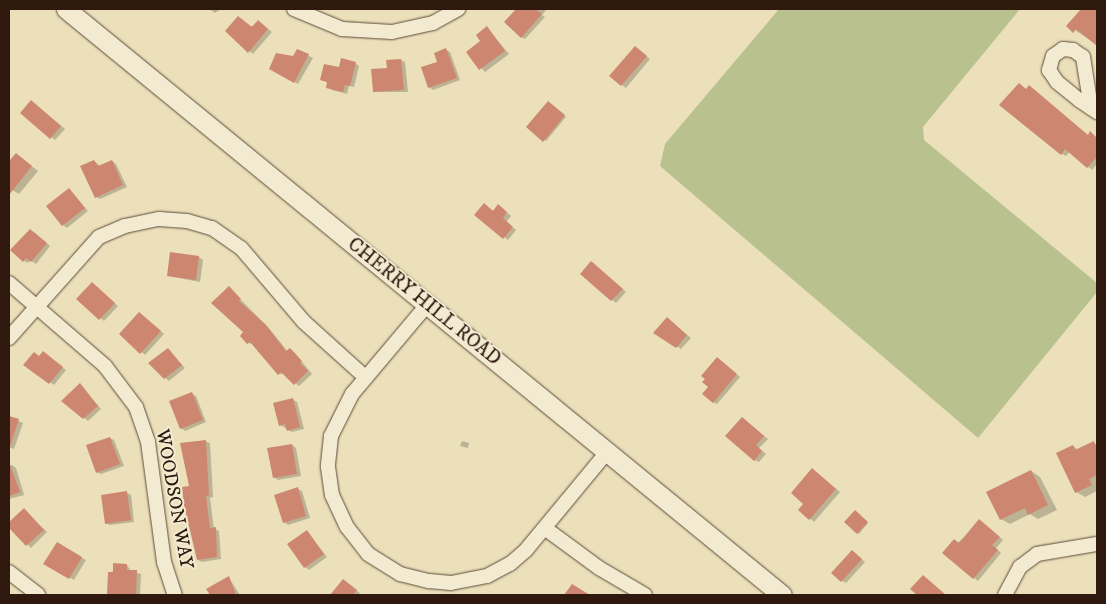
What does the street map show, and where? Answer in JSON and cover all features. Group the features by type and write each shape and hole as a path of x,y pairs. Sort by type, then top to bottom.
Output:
{"main road":[{"name":"CHERRY HILL ROAD","path":"66,9 782,595"}],"street":[{"path":"294,9 342,29 392,32 433,23 458,9"},
{"path":"9,338 35,306 99,237 125,226 159,219 187,221 212,228 241,248 308,327 364,377"},
{"name":"WOODSON WAY","path":"9,284 105,366 136,407 148,442 164,562 175,595"},
{"path":"427,305 364,377 347,400 333,428 328,467 332,495 340,515 368,554 406,576 439,583 457,582 487,576 510,564 546,528 607,452"},
{"path":"546,528 599,568 645,595"},
{"path":"1005,595 1020,567 1037,554 1097,544"},
{"path":"9,572 38,595"}],"green space":[{"path":"779,9 1020,9 923,127 924,140 1097,283 1097,292 978,438 660,166 665,144"}],"building":[{"path":"516,9 535,9 542,14 521,38 504,22"},
{"path":"1081,9 1097,9 1097,46 1076,29 1073,33 1066,26"},
{"path":"238,16 252,27 258,20 268,29 248,53 225,31"},
{"path":"487,26 505,51 479,70 466,52 480,41 476,35"},
{"path":"635,46 647,56 621,86 609,76"},
{"path":"446,48 457,78 428,88 421,67 437,62 434,53"},
{"path":"297,49 309,54 294,83 269,69 276,53 293,56"},
{"path":"341,58 356,62 350,86 345,85 343,92 326,88 327,82 320,80 324,64 339,67"},
{"path":"401,59 404,90 373,92 371,69 387,68 386,60"},
{"path":"1019,83 1026,89 1029,85 1088,135 1090,131 1097,138 1097,157 1087,168 1065,149 1061,155 999,105"},
{"path":"31,100 61,126 50,139 20,113"},
{"path":"548,101 565,115 543,142 526,127"},
{"path":"16,153 32,166 9,195 9,161"},
{"path":"94,160 98,166 112,160 123,185 95,198 80,166"},
{"path":"69,188 85,208 62,226 46,206"},
{"path":"484,203 493,211 498,204 507,212 503,218 513,227 503,239 474,215"},
{"path":"30,229 47,243 31,262 26,258 23,262 10,250"},
{"path":"170,252 199,256 196,280 167,276"},
{"path":"591,261 623,289 611,301 580,274"},
{"path":"92,282 115,303 99,320 76,299"},
{"path":"229,286 241,299 239,301 265,324 286,351 290,348 302,361 300,363 308,371 294,385 281,372 278,375 250,342 247,344 240,336 243,332 211,303"},
{"path":"139,312 161,331 140,354 119,334"},
{"path":"667,317 687,335 676,348 653,333"},
{"path":"168,348 182,365 164,379 148,363"},
{"path":"43,351 63,367 49,384 23,365 34,352 39,356"},
{"path":"717,357 737,374 713,403 702,394 708,387 702,382 705,379 701,376"},
{"path":"80,383 98,406 83,419 61,401"},
{"path":"192,392 203,420 180,429 169,401"},
{"path":"293,398 300,427 287,431 285,424 279,426 273,403"},
{"path":"9,416 19,419 10,446 9,446"},
{"path":"742,417 764,436 756,445 762,451 754,461 725,436"},
{"path":"110,437 120,464 96,473 86,445"},
{"path":"206,440 209,495 206,496 210,528 216,527 217,557 197,560 184,505 182,487 189,486 180,443"},
{"path":"1094,441 1097,449 1097,475 1089,479 1092,485 1075,493 1056,453 1073,445 1075,450"},
{"path":"292,444 297,474 273,478 267,448"},
{"path":"9,462 20,492 9,496"},
{"path":"812,468 836,489 809,520 798,510 803,504 791,493"},
{"path":"1031,470 1048,505 1028,515 1025,508 1000,520 986,492"},
{"path":"298,487 306,516 283,523 274,495"},
{"path":"127,491 131,520 105,524 101,495"},
{"path":"24,508 44,530 26,546 9,528 9,522"},
{"path":"855,510 868,522 857,534 844,522"},
{"path":"979,519 1000,537 992,545 998,550 973,579 942,553 954,539 959,543"},
{"path":"307,530 324,554 304,568 287,544"},
{"path":"57,542 82,557 69,579 43,564"},
{"path":"852,550 862,559 841,582 831,573"},
{"path":"113,563 127,564 127,570 137,570 136,595 107,595 108,572 113,572"},
{"path":"923,575 946,595 917,595 910,589"},
{"path":"229,576 236,595 210,595 206,589"},
{"path":"343,579 357,590 353,595 330,595"},
{"path":"572,584 590,595 564,595"}]}
